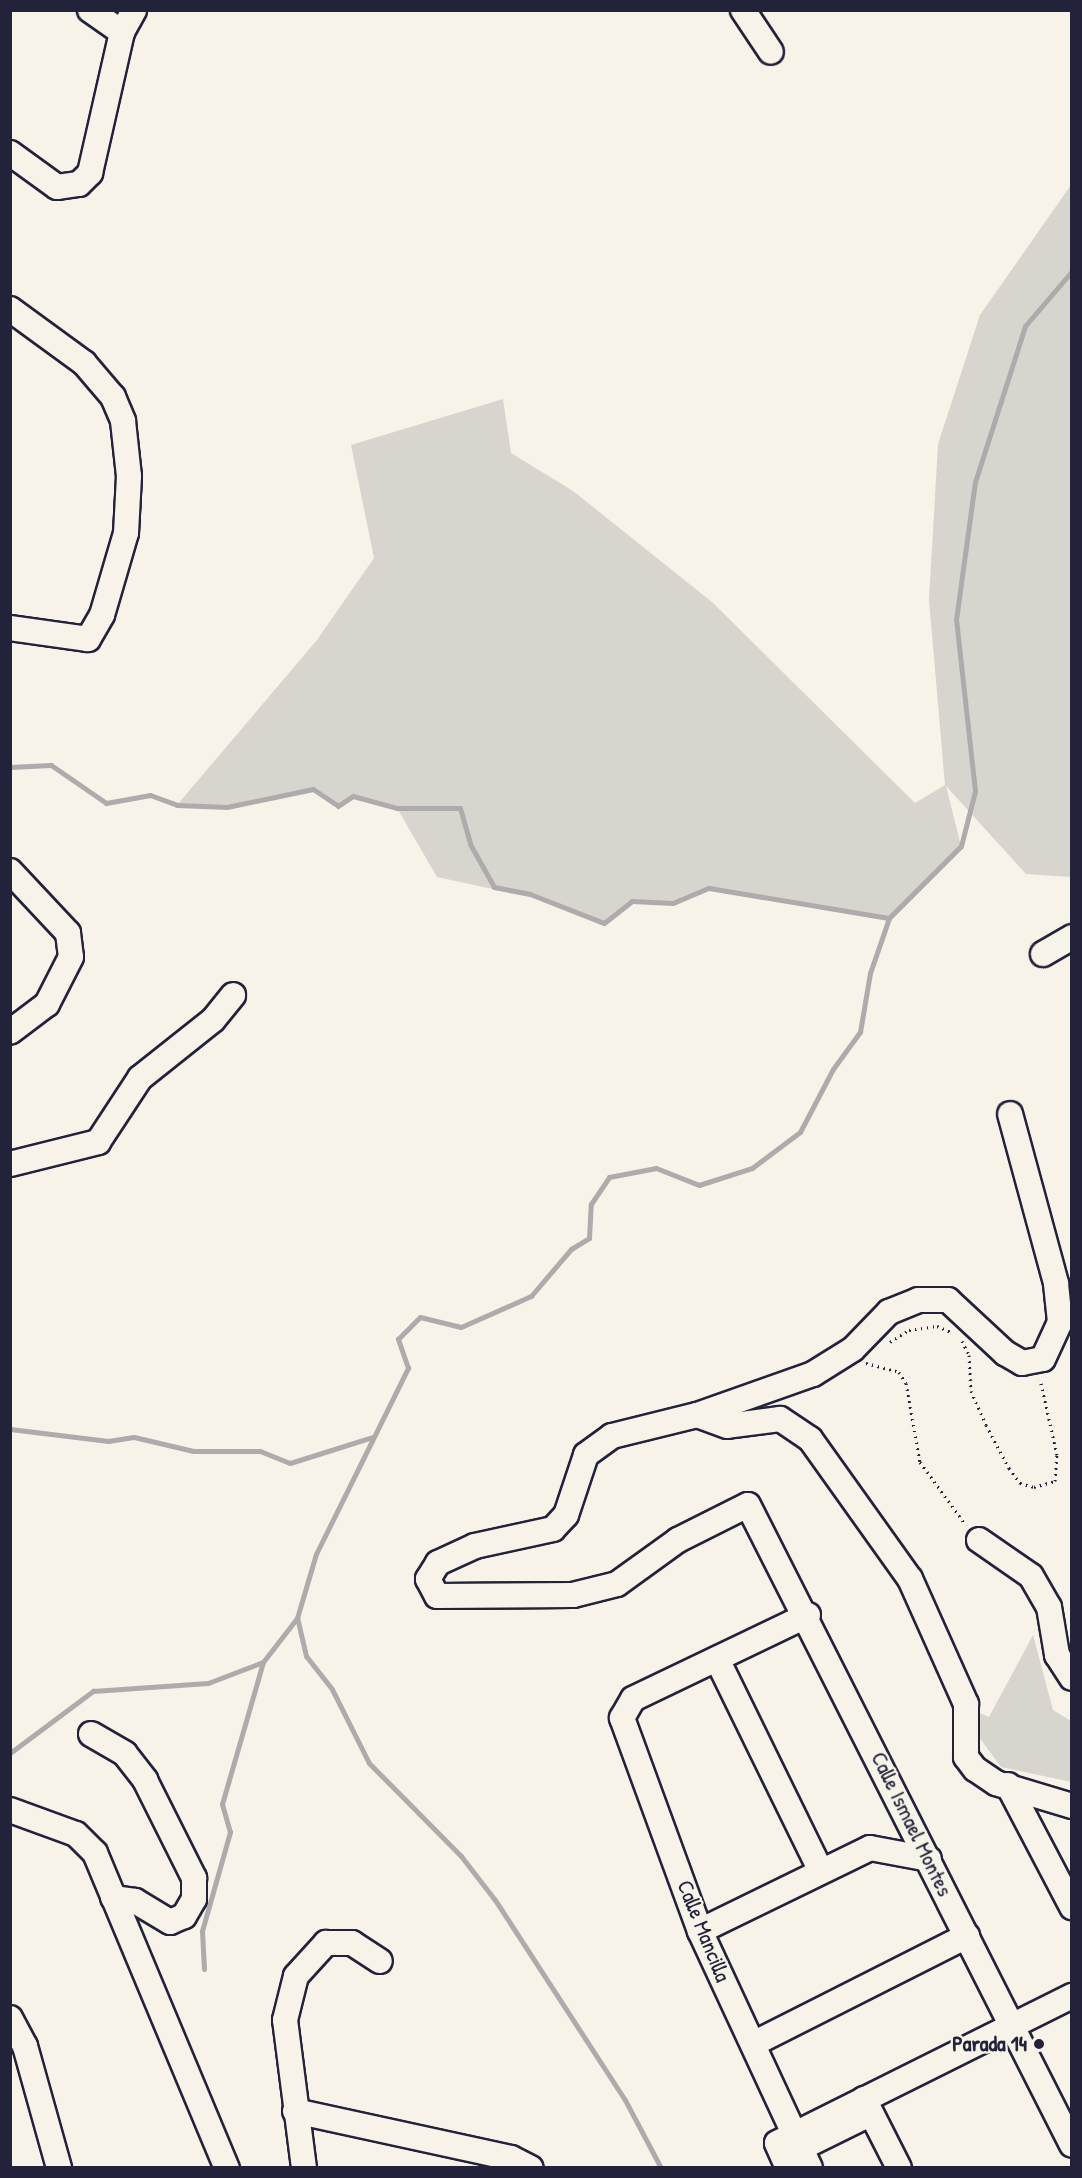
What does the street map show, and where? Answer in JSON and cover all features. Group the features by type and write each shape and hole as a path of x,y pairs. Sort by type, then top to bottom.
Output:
{"street":[{"path":"90,10 122,32"},
{"path":"10,153 57,187 79,184 90,173 122,32 134,10"},
{"path":"743,10 771,52"},
{"path":"10,309 84,363 113,397 123,421 129,476 126,533 102,615 88,639 10,628"},
{"path":"10,871 68,933 71,957 47,1004 10,1032"},
{"path":"1042,954 1071,937"},
{"path":"10,1164 98,1142 140,1078 213,1020 233,995"},
{"path":"696,1415 813,1374 853,1349 889,1312 918,1300 948,1300 1005,1353 1022,1363 1043,1359 1060,1322 1056,1283 1010,1114"},
{"path":"696,1415 727,1426 780,1419 810,1439 910,1580 935,1628 966,1704 966,1756 983,1775 1071,1806"},
{"name":"Calle Ismael Montes","path":"696,1415 612,1436 586,1455 566,1515 553,1529 475,1546 438,1563 428,1579 437,1596 573,1595 617,1584 678,1540 748,1505 808,1615 1071,2145"},
{"path":"979,1540 1031,1576 1049,1607 1057,1655 1071,1678"},
{"path":"808,1615 717,1659 820,1869"},
{"name":"Calle Mancilla","path":"717,1659 624,1708 622,1718 700,1931 753,2044 794,2152"},
{"path":"91,1734 125,1754 145,1780 194,1878 194,1899 184,1916 170,1922 135,1901 113,1898"},
{"path":"1008,1785 1071,1907"},
{"path":"10,1810 76,1834 95,1853 227,2168"},
{"path":"700,1931 820,1869 870,1848 929,1859"},
{"path":"753,2044 967,1936"},
{"path":"304,2168 285,2020 296,1976 326,1942 352,1943 380,1961"},
{"path":"794,2152 867,2107 1015,2033 1071,1996"},
{"path":"1015,2033 1071,2014"},
{"path":"10,2018 25,2046 59,2168"},
{"path":"867,2107 899,2168"},
{"path":"295,2111 511,2158 531,2168"}],"path":[{"path":"884,1346 909,1330 937,1326 958,1334 969,1355 971,1391 986,1425 1009,1468 1020,1483 1034,1487 1055,1481 1057,1455 1040,1383 1043,1359"},
{"path":"858,1370 871,1357"},
{"path":"865,1363 899,1372 906,1383 920,1462 941,1498 979,1540"}],"shaded area":[{"path":"1071,185 1071,877 1026,874 946,786 961,846 889,918 709,888 673,903 632,901 604,923 544,900 437,877 397,808 353,796 338,806 312,789 227,807 177,805 317,640 374,558 351,445 503,399 511,453 573,491 712,602 915,803 945,785 929,600 938,444 980,315"},
{"path":"1033,1635 1053,1710 1071,1721 1071,1782 1001,1767 973,1729 973,1710 989,1717"}],"waterway":[{"path":"661,2168 625,2100 495,1900 461,1856 369,1763 332,1689 306,1656 297,1618 316,1554 408,1368 398,1339 420,1317 461,1327 531,1296 571,1249 589,1238 591,1204 609,1177 656,1168 699,1185 752,1168 800,1132 833,1069 860,1032 870,973 889,918 961,846 975,791 956,620 975,482 1025,326 1072,271"},
{"path":"10,767 51,765 106,803 150,795 177,805 227,807 313,789 338,806 353,796 397,808 460,808 470,844 494,887 530,894 604,923 632,901 673,903 709,888 889,918"},
{"path":"10,1429 108,1441 134,1437 193,1451 260,1451 290,1463 373,1437"},
{"path":"10,1753 93,1691 208,1683 263,1662 297,1618"},
{"path":"204,1969 202,1931 230,1832 222,1804 263,1662"}],"place":[{"name":"Parada 14","path":"1039,2044"}]}
